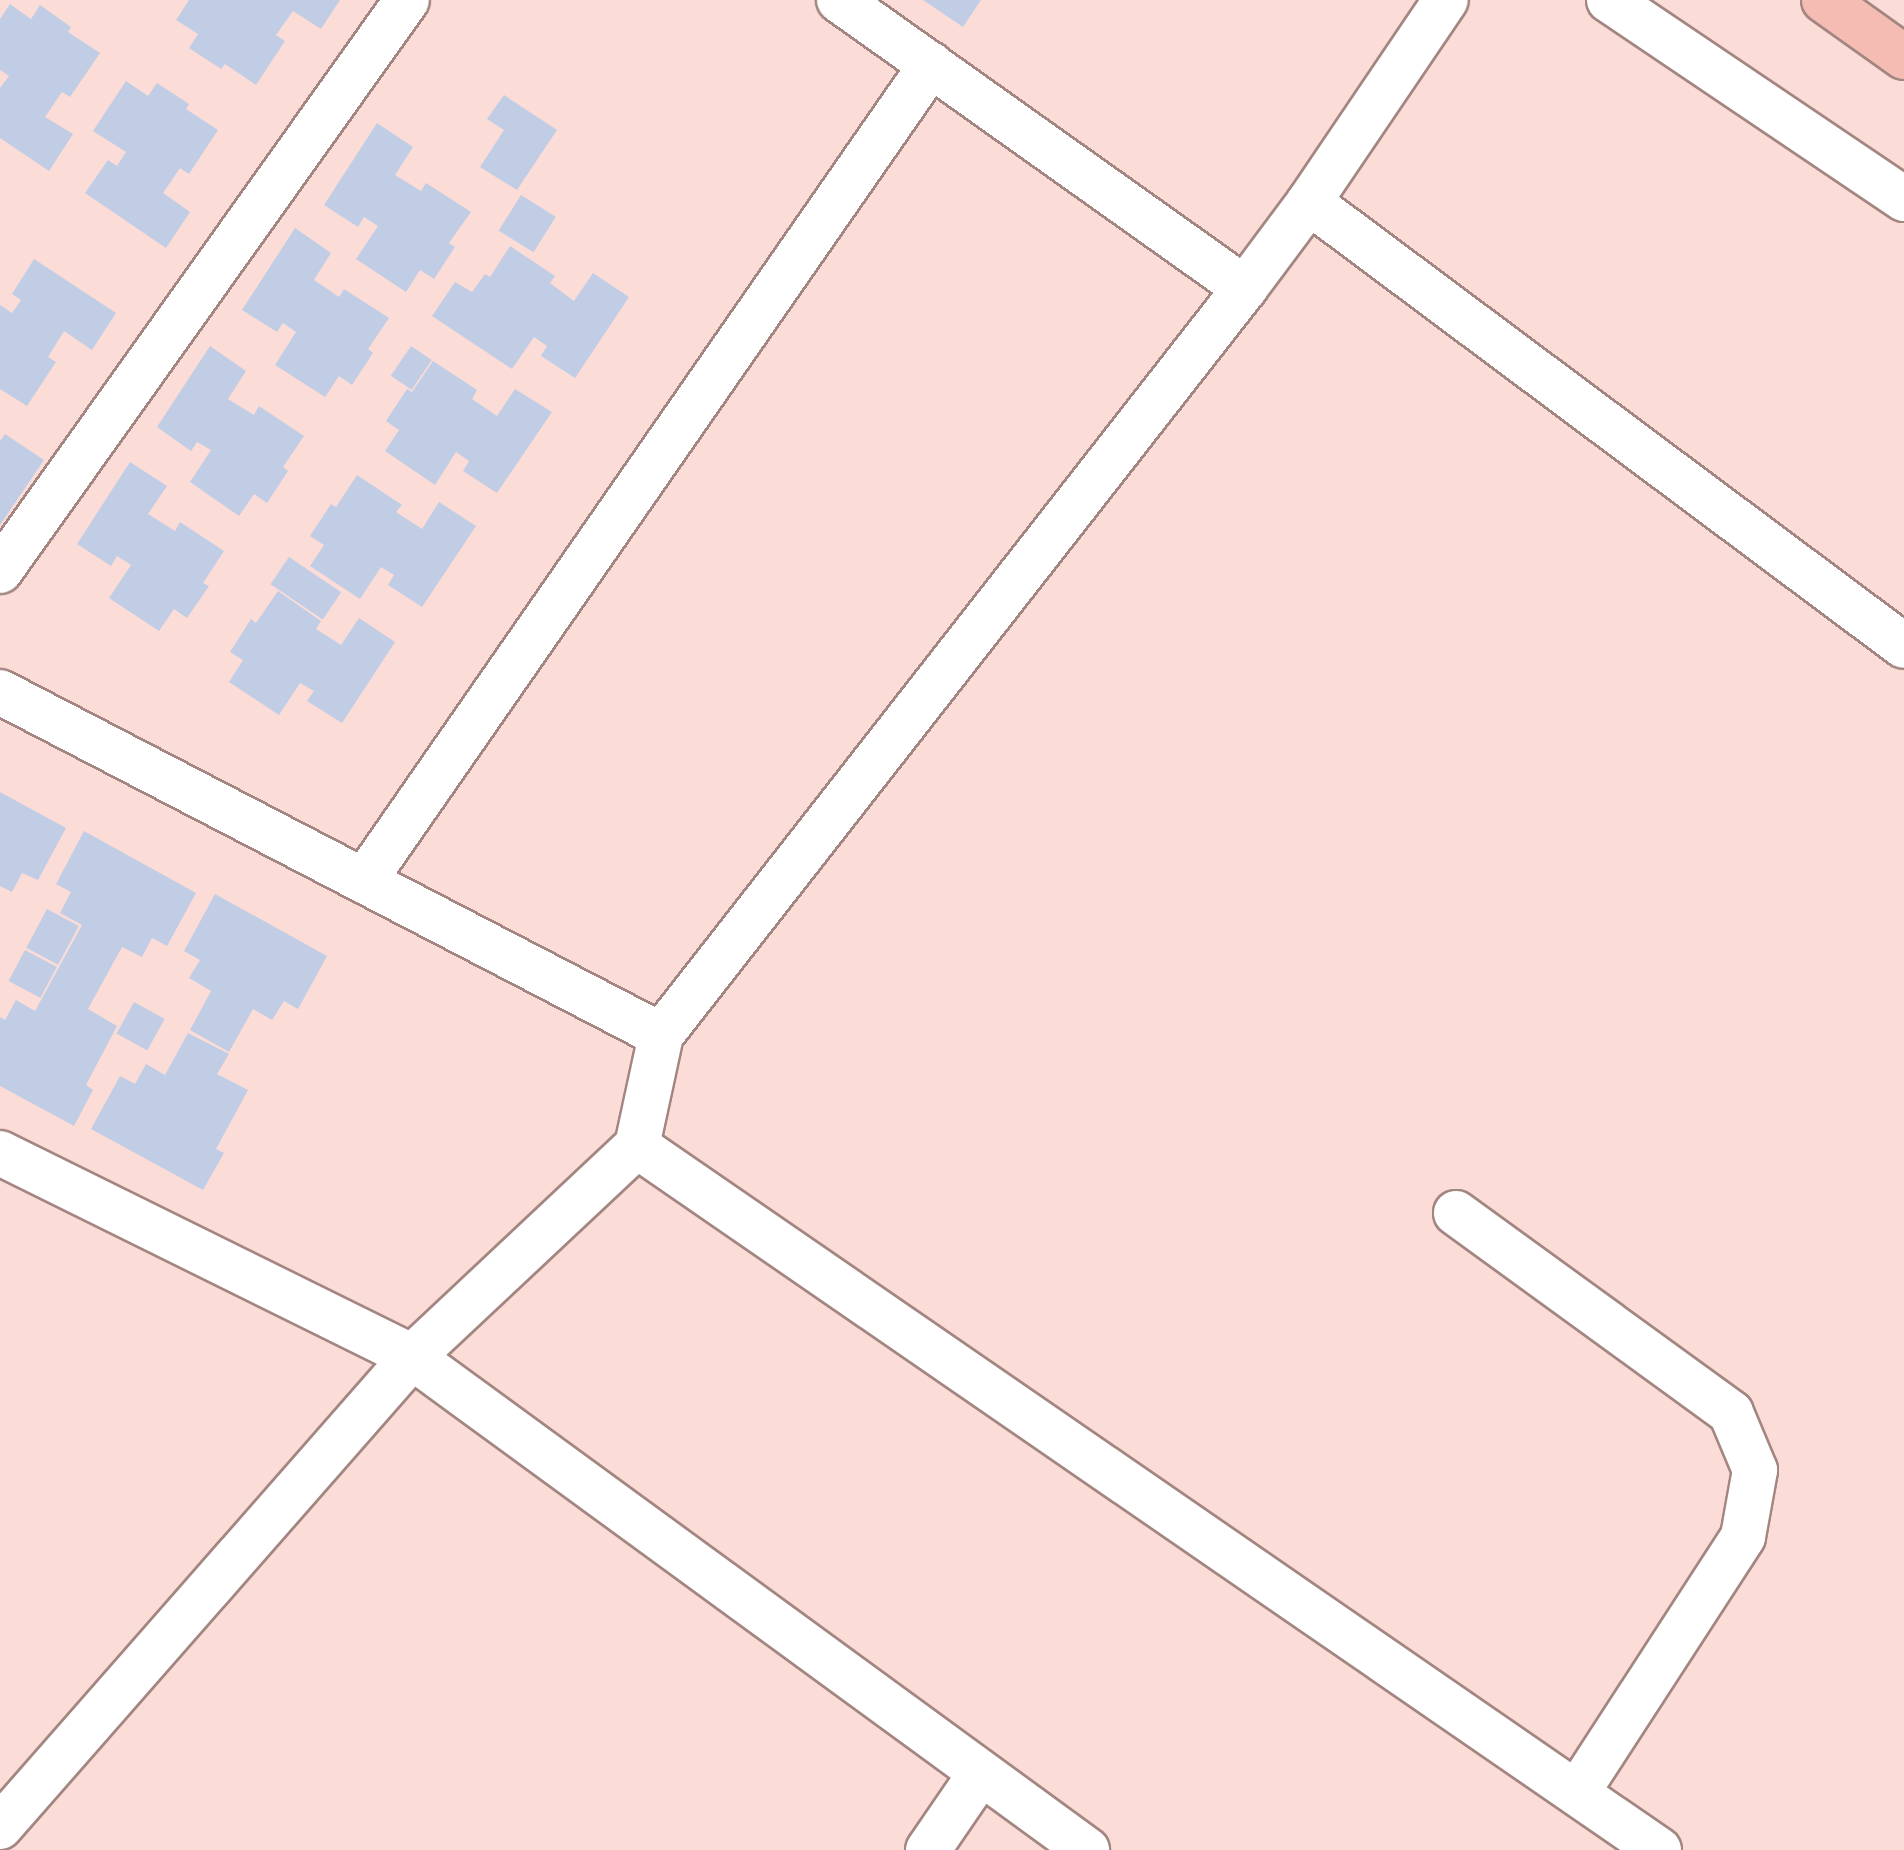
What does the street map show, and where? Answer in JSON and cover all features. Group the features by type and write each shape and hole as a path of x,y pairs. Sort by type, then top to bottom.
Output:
{"main road":[{"path":"1824,0 1904,57"}],"street":[{"path":"0,571 407,0"},
{"path":"839,0 1245,288"},
{"path":"0,1827 412,1357 637,1146 661,1035 1245,288 1309,202 1446,0"},
{"path":"1609,0 1904,199"},
{"path":"364,881 931,65"},
{"path":"1309,202 1904,646"},
{"path":"0,692 661,1035"},
{"path":"637,1146 1659,1850"},
{"path":"0,1153 412,1357 1087,1850"},
{"path":"1456,1213 1731,1413 1755,1470 1743,1537 1577,1793"},
{"path":"928,1850 980,1774"}],"building":[{"path":"189,0 340,0 321,29 293,11 276,35 285,41 256,85 225,64 221,69 189,48 198,34 176,20"},
{"path":"923,0 981,0 963,27"},
{"path":"10,4 31,19 40,5 71,27 68,32 100,53 70,97 62,92 45,117 73,134 49,171 0,138 0,88 9,76 0,70 0,19"},
{"path":"126,81 148,96 157,83 189,104 186,109 218,130 189,174 180,168 163,193 190,212 166,248 85,193 108,160 117,166 126,152 93,131"},
{"path":"504,95 557,130 517,190 480,167 504,130 487,119"},
{"path":"377,123 413,147 395,175 421,191 426,183 471,212 449,243 455,247 434,279 420,270 406,292 356,259 378,226 364,217 358,227 324,205"},
{"path":"521,195 556,217 534,252 499,231"},
{"path":"295,228 331,253 314,280 339,297 344,289 389,318 368,349 373,353 352,385 339,376 325,397 275,365 296,332 283,323 277,332 242,310"},
{"path":"510,246 555,276 550,283 574,301 593,273 629,297 575,378 541,356 547,346 534,337 512,369 432,316 455,282 472,292 485,274 490,277"},
{"path":"34,259 116,313 92,350 64,331 48,357 56,362 27,406 0,389 0,305 12,313 21,300 12,294"},
{"path":"210,346 246,371 228,399 254,415 259,406 304,436 283,467 288,471 267,503 254,494 239,516 190,482 211,450 197,442 191,451 157,427"},
{"path":"411,346 432,360 412,390 391,376"},
{"path":"433,361 477,390 472,399 497,416 515,389 552,412 497,493 463,471 469,461 456,452 435,485 385,451 399,430 386,421 407,389 412,392"},
{"path":"5,434 44,460 0,525 0,441"},
{"path":"130,462 167,486 148,514 175,531 180,522 224,551 203,583 209,586 187,618 174,609 159,631 109,598 131,565 117,556 111,566 77,544"},
{"path":"357,475 402,505 396,512 422,529 439,502 476,526 422,607 388,585 394,575 381,567 360,599 310,566 324,545 310,536 331,504 336,507"},
{"path":"289,557 341,592 323,620 271,584"},
{"path":"278,591 321,621 316,629 341,645 359,618 395,642 342,723 307,701 314,691 300,683 279,715 229,682 243,660 230,652 251,619 256,623"},
{"path":"0,792 66,828 38,880 22,873 12,892 0,886"},
{"path":"84,831 196,893 167,946 152,938 142,957 122,947 88,1009 117,1026 86,1085 93,1090 74,1126 0,1086 0,1017 5,1020 16,1000 35,1011 82,925 60,913 71,892 56,884"},
{"path":"215,894 327,956 298,1009 284,1001 272,1020 253,1009 229,1052 190,1030 211,991 189,978 200,960 184,951"},
{"path":"47,909 79,926 58,965 26,948"},
{"path":"25,950 57,967 40,998 9,981"},
{"path":"134,1002 165,1019 147,1050 117,1033"},
{"path":"188,1033 229,1054 217,1074 248,1090 216,1149 224,1153 203,1190 91,1129 120,1076 135,1084 146,1064 165,1075"}]}
